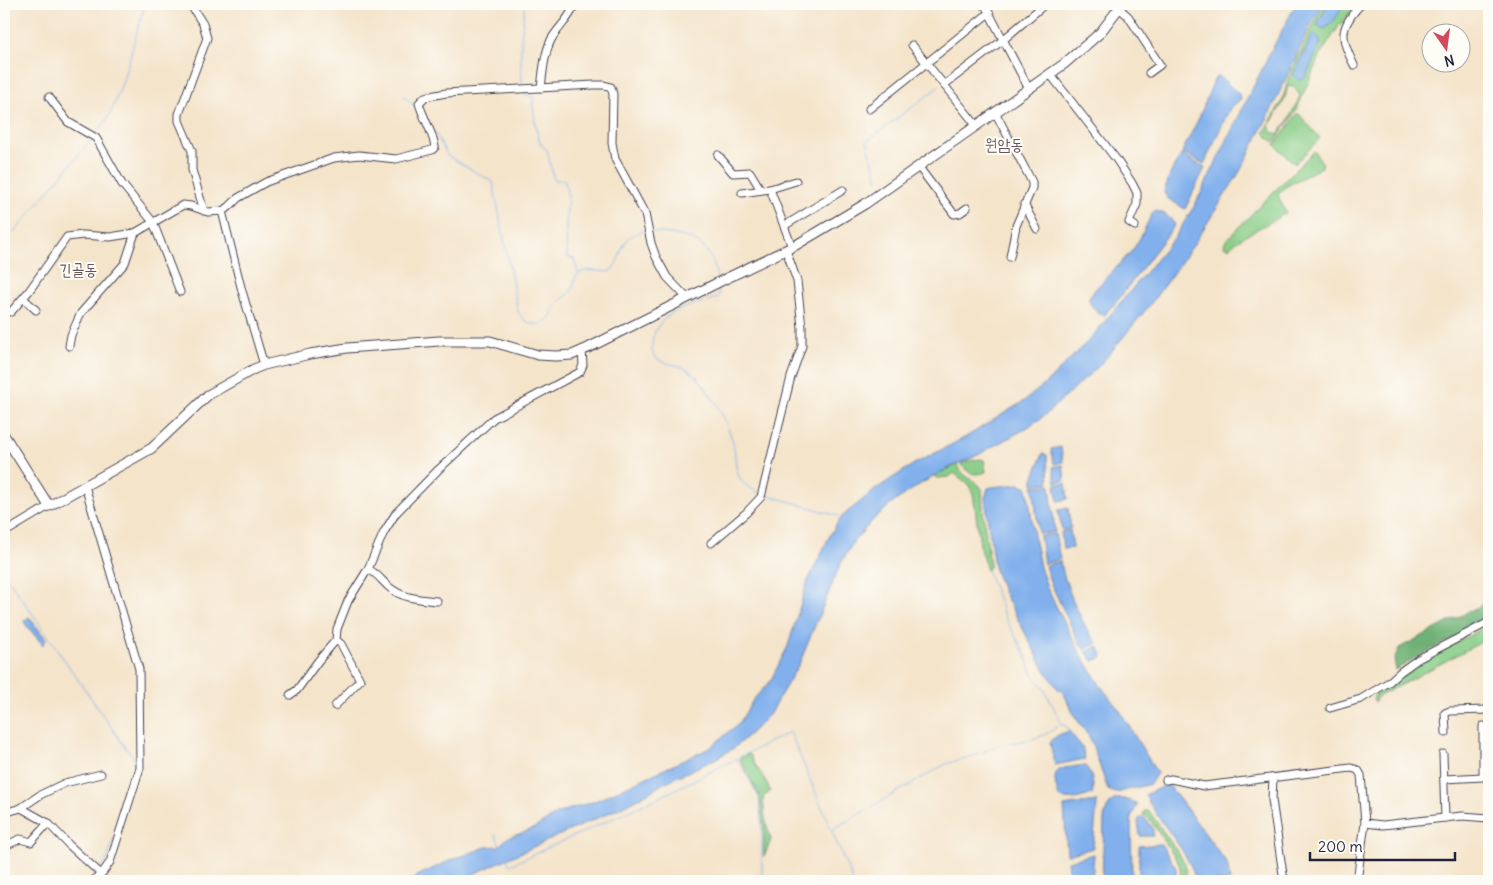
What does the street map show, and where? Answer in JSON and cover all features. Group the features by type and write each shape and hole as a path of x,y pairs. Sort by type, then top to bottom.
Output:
{"main road":[{"path":"4,435 49,506 152,448 208,395 264,365 347,348 439,341 490,340 538,355 556,356 572,354 789,248 865,204 1064,64 1100,33 1121,6"}],"street":[{"path":"190,4 203,24 207,38 179,114 192,151 192,170 204,211"},
{"path":"541,88 545,60 552,39 568,20 576,4"},
{"path":"981,4 986,7 1028,89"},
{"path":"944,86 1045,4"},
{"path":"1354,65 1345,46 1343,34 1350,16 1361,4"},
{"path":"1121,6 1160,65 1149,73"},
{"path":"869,109 989,13"},
{"path":"912,45 976,125"},
{"path":"1050,74 1116,159 1132,183 1137,193 1137,204 1129,222 1135,226"},
{"path":"12,312 67,237 83,235 110,237 135,232 183,205 204,211 222,210 229,207 238,198 266,182 328,160 352,155 396,159 432,150 435,147 434,142 422,116 419,103 425,97 446,93 594,85 608,85 614,94 612,143 616,159 645,214 656,257 667,277 686,298"},
{"path":"48,97 68,122 96,138 122,184 153,222 180,292"},
{"path":"995,112 1031,177 1032,188 1016,226 1010,257"},
{"path":"718,155 733,173 750,172 760,190"},
{"path":"918,166 954,214 960,213 967,208"},
{"path":"742,193 770,189 796,181"},
{"path":"711,543 762,497 791,377 802,346 797,281 784,226 770,189"},
{"path":"784,226 843,190"},
{"path":"1024,204 1037,229"},
{"path":"222,210 242,291 264,365"},
{"path":"69,346 71,335 81,313 125,263 135,232"},
{"path":"23,298 36,310"},
{"path":"290,694 297,690 336,640 337,629 348,601 368,569 384,532 396,513 479,430 494,418 580,372 583,365 582,350"},
{"path":"85,486 139,669 140,768 110,862 93,881"},
{"path":"4,533 49,506"},
{"path":"368,569 373,571 387,586 402,595 437,601"},
{"path":"1330,708 1362,699 1389,682 1418,659 1489,622"},
{"path":"336,640 341,644 360,680 336,706"},
{"path":"1446,733 1446,713 1450,711 1489,710"},
{"path":"1444,779 1483,777 1487,765 1483,726"},
{"path":"1443,754 1445,818"},
{"path":"1166,780 1204,786 1351,768 1358,770 1362,775 1365,823 1357,881"},
{"path":"4,812 21,808 40,795 65,783 101,774"},
{"path":"1273,778 1272,800 1284,881"},
{"path":"21,808 48,823 101,874"},
{"path":"1365,823 1383,826 1462,816 1489,818"},
{"path":"8,846 20,838 31,842 48,823"}],"green space":[{"path":"1325,4 1328,4 1317,25 1329,26 1343,4 1358,4 1339,26 1319,57 1296,111 1274,143 1264,133 1283,99 1288,79","holes":["1320,44 1305,78 1302,53 1307,48","1288,86 1295,88 1300,96 1287,123 1278,134 1272,132 1269,126 1284,101"]},
{"path":"1298,113 1320,138 1295,164 1275,145"},
{"path":"1314,151 1322,162 1322,167 1287,186 1278,195 1286,213 1238,240 1229,248 1224,246 1225,241"},
{"path":"980,459 984,460 986,472 975,474 969,472 961,463"},
{"path":"958,464 962,472 982,489 990,565 987,570 981,552 973,493 968,484 954,473 949,477 936,478 936,475"},
{"path":"1489,601 1489,620 1413,659 1396,670 1394,660 1399,648"},
{"path":"1489,625 1489,638 1376,698 1375,702 1373,699 1376,693 1393,684 1420,662"},
{"path":"750,754 770,791 763,798 765,818 771,840 764,857 764,830 759,795 740,759 742,756"},
{"path":"1144,811 1149,811 1185,863 1187,881 1181,881 1178,862 1149,818 1143,815"}],"water":[{"path":"1296,4 1323,4 1312,22 1269,115 1239,173 1192,247 1149,306 1100,365 1044,416 1025,429 922,483 894,502 874,519 854,541 840,565 800,662 769,715 755,729 734,748 664,783 643,796 458,881 411,881 419,875 449,861 486,847 499,846 507,838 533,829 558,813 595,801 710,748 740,722 753,700 771,680 788,646 807,583 830,535 845,514 876,489 914,464 966,437 1024,401 1045,384 1091,338 1175,237 1195,205"},
{"path":"1328,4 1343,4 1338,15 1324,29 1317,25"},
{"path":"1313,34 1320,39 1320,44 1305,78 1299,80 1293,76"},
{"path":"1219,76 1239,94 1241,99 1230,108 1204,164 1182,152 1199,118 1214,80"},
{"path":"1182,154 1205,168 1185,209 1167,198 1164,192 1172,170"},
{"path":"1154,211 1166,215 1175,225 1104,316 1094,308 1089,297 1133,249"},
{"path":"1061,447 1063,462 1054,464 1051,449"},
{"path":"1043,453 1047,455 1049,483 1033,484 1033,479"},
{"path":"1063,465 1065,480 1056,483 1053,467"},
{"path":"1066,483 1068,499 1058,501 1055,485"},
{"path":"1019,484 1026,486 1028,493 1040,567 1048,590 1077,647 1100,685 1120,711 1157,773 1150,784 1116,793 1108,790 1090,738 1074,715 1063,692 1058,689 1043,667 1003,591 994,567 985,498 988,488"},
{"path":"1050,485 1055,532 1039,534 1033,486"},
{"path":"1068,508 1071,528 1062,530 1058,510"},
{"path":"1070,530 1073,546 1072,548 1064,549 1061,532"},
{"path":"1055,534 1060,559 1044,564 1040,536"},
{"path":"1060,561 1075,604 1091,636 1097,643 1084,650 1051,584 1045,566"},
{"path":"29,617 46,639 43,645 24,621"},
{"path":"1098,646 1103,657 1093,661 1086,652"},
{"path":"1069,731 1082,747 1085,759 1055,765 1050,743 1056,736"},
{"path":"1085,765 1092,779 1092,794 1071,799 1059,797 1055,779 1058,771 1068,767"},
{"path":"1168,784 1227,863 1230,881 1196,881 1187,858 1145,795"},
{"path":"1116,799 1124,799 1137,805 1131,817 1132,881 1102,881 1104,816 1109,805"},
{"path":"1096,801 1093,848 1067,855 1064,806"},
{"path":"1142,817 1151,825 1153,836 1140,836 1138,821"},
{"path":"1161,844 1176,868 1176,881 1139,881 1139,846"},
{"path":"1094,854 1092,881 1070,881 1068,861"}],"waterway":[{"path":"95,135 112,110 123,81 145,4"},
{"path":"523,86 521,45 525,4"},
{"path":"878,180 867,141 940,86"},
{"path":"523,93 533,97 537,133 541,145 547,150 554,180 564,180 565,182 568,197 566,224 567,257 574,259 578,273"},
{"path":"404,96 417,108"},
{"path":"434,131 448,156 493,182 518,312 525,320 533,324 546,321 560,301 573,288 578,274 587,271 611,271 626,241 631,236 646,231"},
{"path":"4,242 91,140"},
{"path":"652,232 677,235 704,247 710,255 717,279"},
{"path":"718,286 719,296 717,298 684,308 665,319 653,337 653,354 661,361 688,370 702,383 716,404 727,426 733,443 739,476 747,486 760,493"},
{"path":"764,494 842,517"},
{"path":"981,753 1001,745 1044,735 1061,722 1043,687 1033,675 1025,654 1006,619 987,570"},
{"path":"4,573 133,756 136,768"},
{"path":"1061,724 1067,727 1069,731"},
{"path":"506,858 510,865 660,797 790,732 853,881"},
{"path":"833,829 946,764 978,754"},
{"path":"737,758 759,797 762,831 762,881"},
{"path":"100,869 107,859 122,812"},
{"path":"495,834 500,845"}],"district":[{"name":"원암동","path":"1004,144"},
{"name":"긴골동","path":"78,269"}]}
